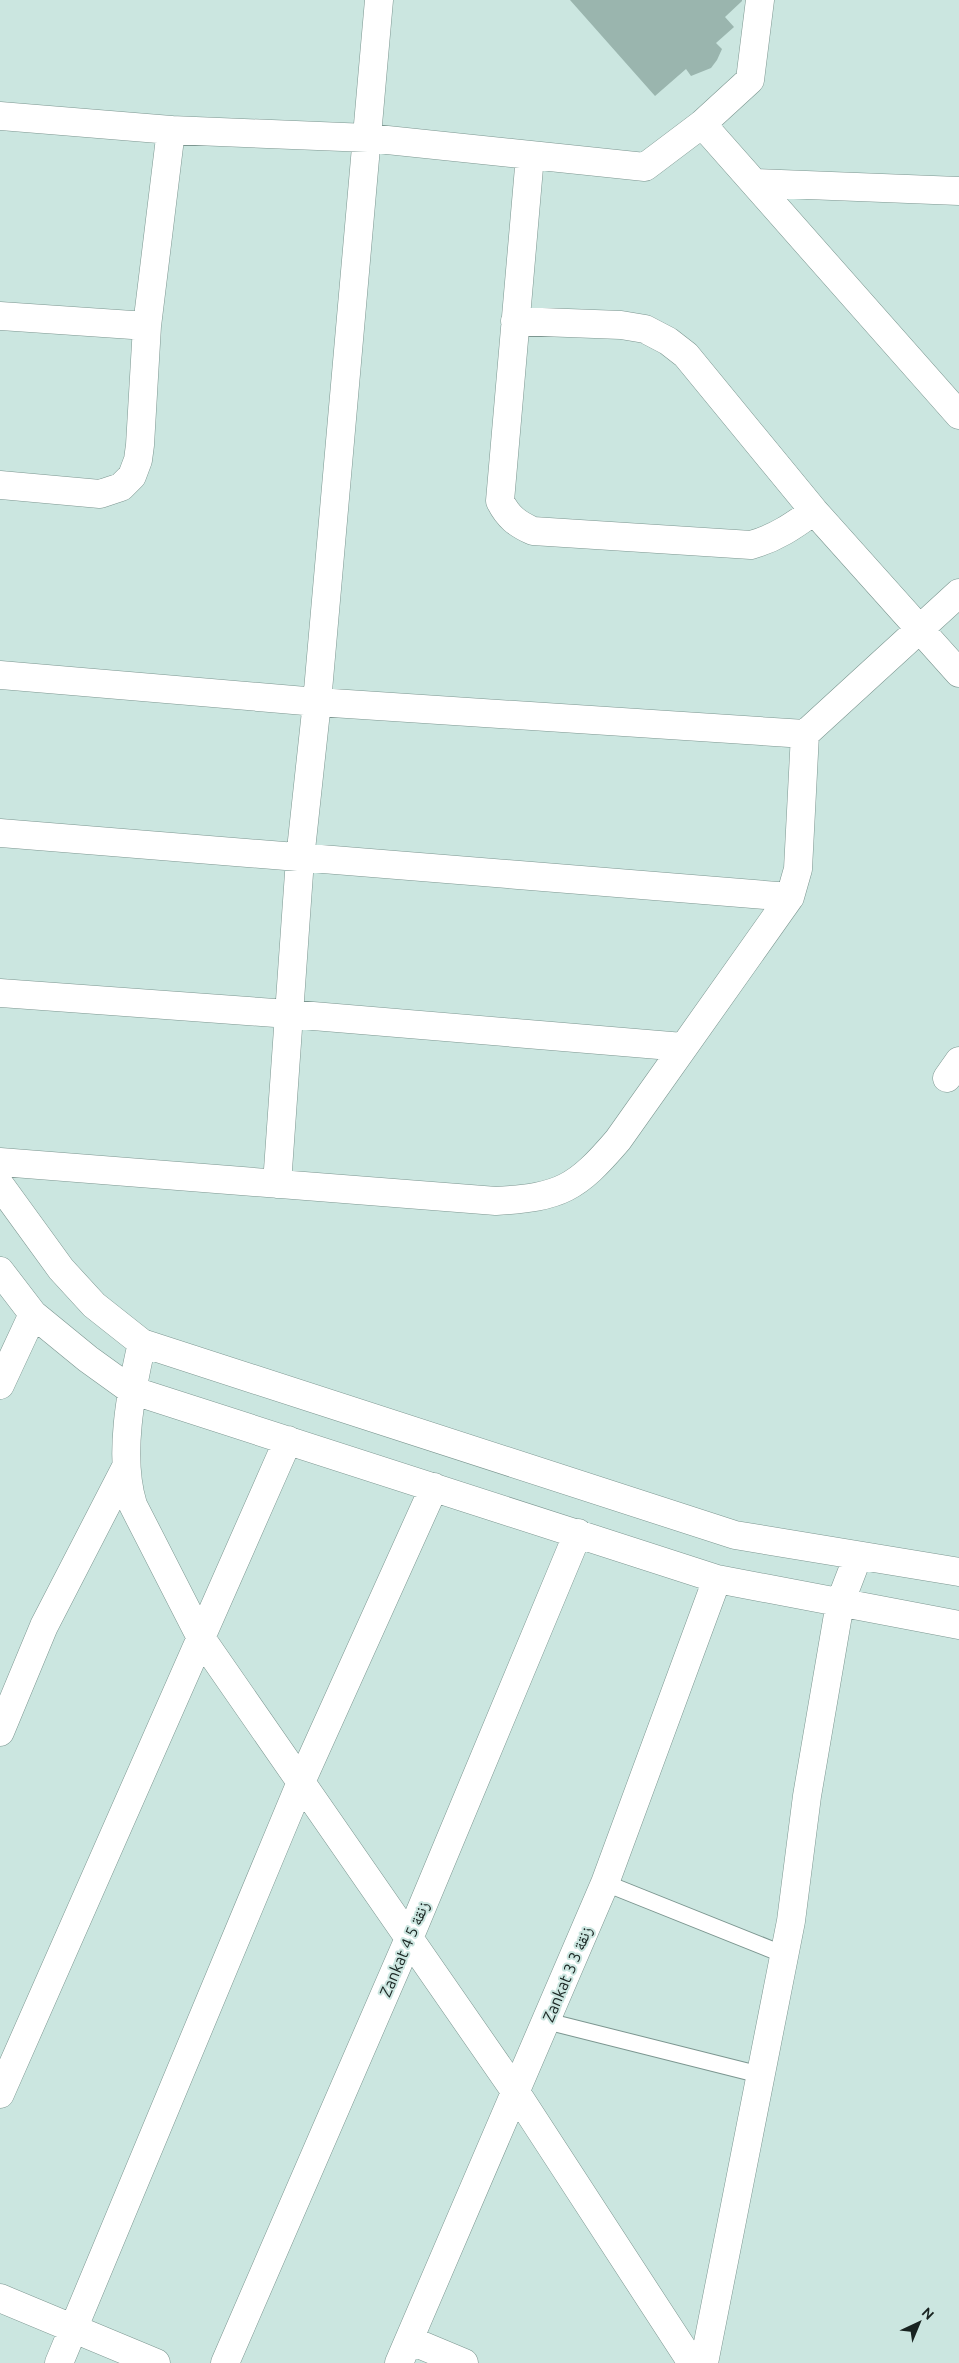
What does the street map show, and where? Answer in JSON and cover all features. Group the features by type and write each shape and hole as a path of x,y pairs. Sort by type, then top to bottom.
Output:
{"street":[{"path":"278,1184 300,858 317,702 379,0"},
{"path":"0,116 171,130 368,138 645,167 702,124 750,80 760,0"},
{"path":"702,124 959,415"},
{"path":"0,485 100,494 121,487 132,476 138,460 140,445 147,326 171,130"},
{"path":"530,156 514,321 500,501 506,513 516,524 533,531 751,545 785,532 814,511"},
{"path":"755,183 959,191"},
{"path":"0,316 147,326"},
{"path":"514,321 621,325 645,329 668,341 695,365 814,511 959,673"},
{"path":"0,1162 496,1201 545,1196 572,1185 595,1167 618,1140 790,897 798,869 805,734 918,628 959,593"},
{"path":"0,675 317,702 805,734"},
{"path":"0,833 790,897"},
{"path":"0,993 290,1014 683,1047"},
{"path":"0,1185 61,1269 94,1306 142,1343 735,1534 959,1572"},
{"path":"0,1271 33,1314 88,1359 131,1390 717,1579 959,1625"},
{"path":"0,1385 33,1314"},
{"path":"142,1343 131,1390 126,1467 127,1485 133,1505 201,1638 410,1936 515,2091 692,2363"},
{"path":"0,2094 288,1440"},
{"path":"0,1732 44,1626 126,1467"},
{"path":"59,2363 302,1782 434,1487"},
{"name":"Zankat 4 زنقة 5","path":"225,2363 410,1936 578,1533"},
{"path":"704,2363 792,1921 806,1796 840,1603 858,1556"},
{"name":"Zankat 3 زنقة 3","path":"404,2351 605,1883 717,1579"},
{"path":"0,2298 156,2363"},
{"path":"404,2351 464,2363"}],"lane":[{"path":"605,1883 785,1955"},
{"path":"546,2021 761,2075"}],"building":[{"path":"570,0 742,1 725,17 734,27 716,43 722,49 711,68 691,76 686,69 655,96"}]}
